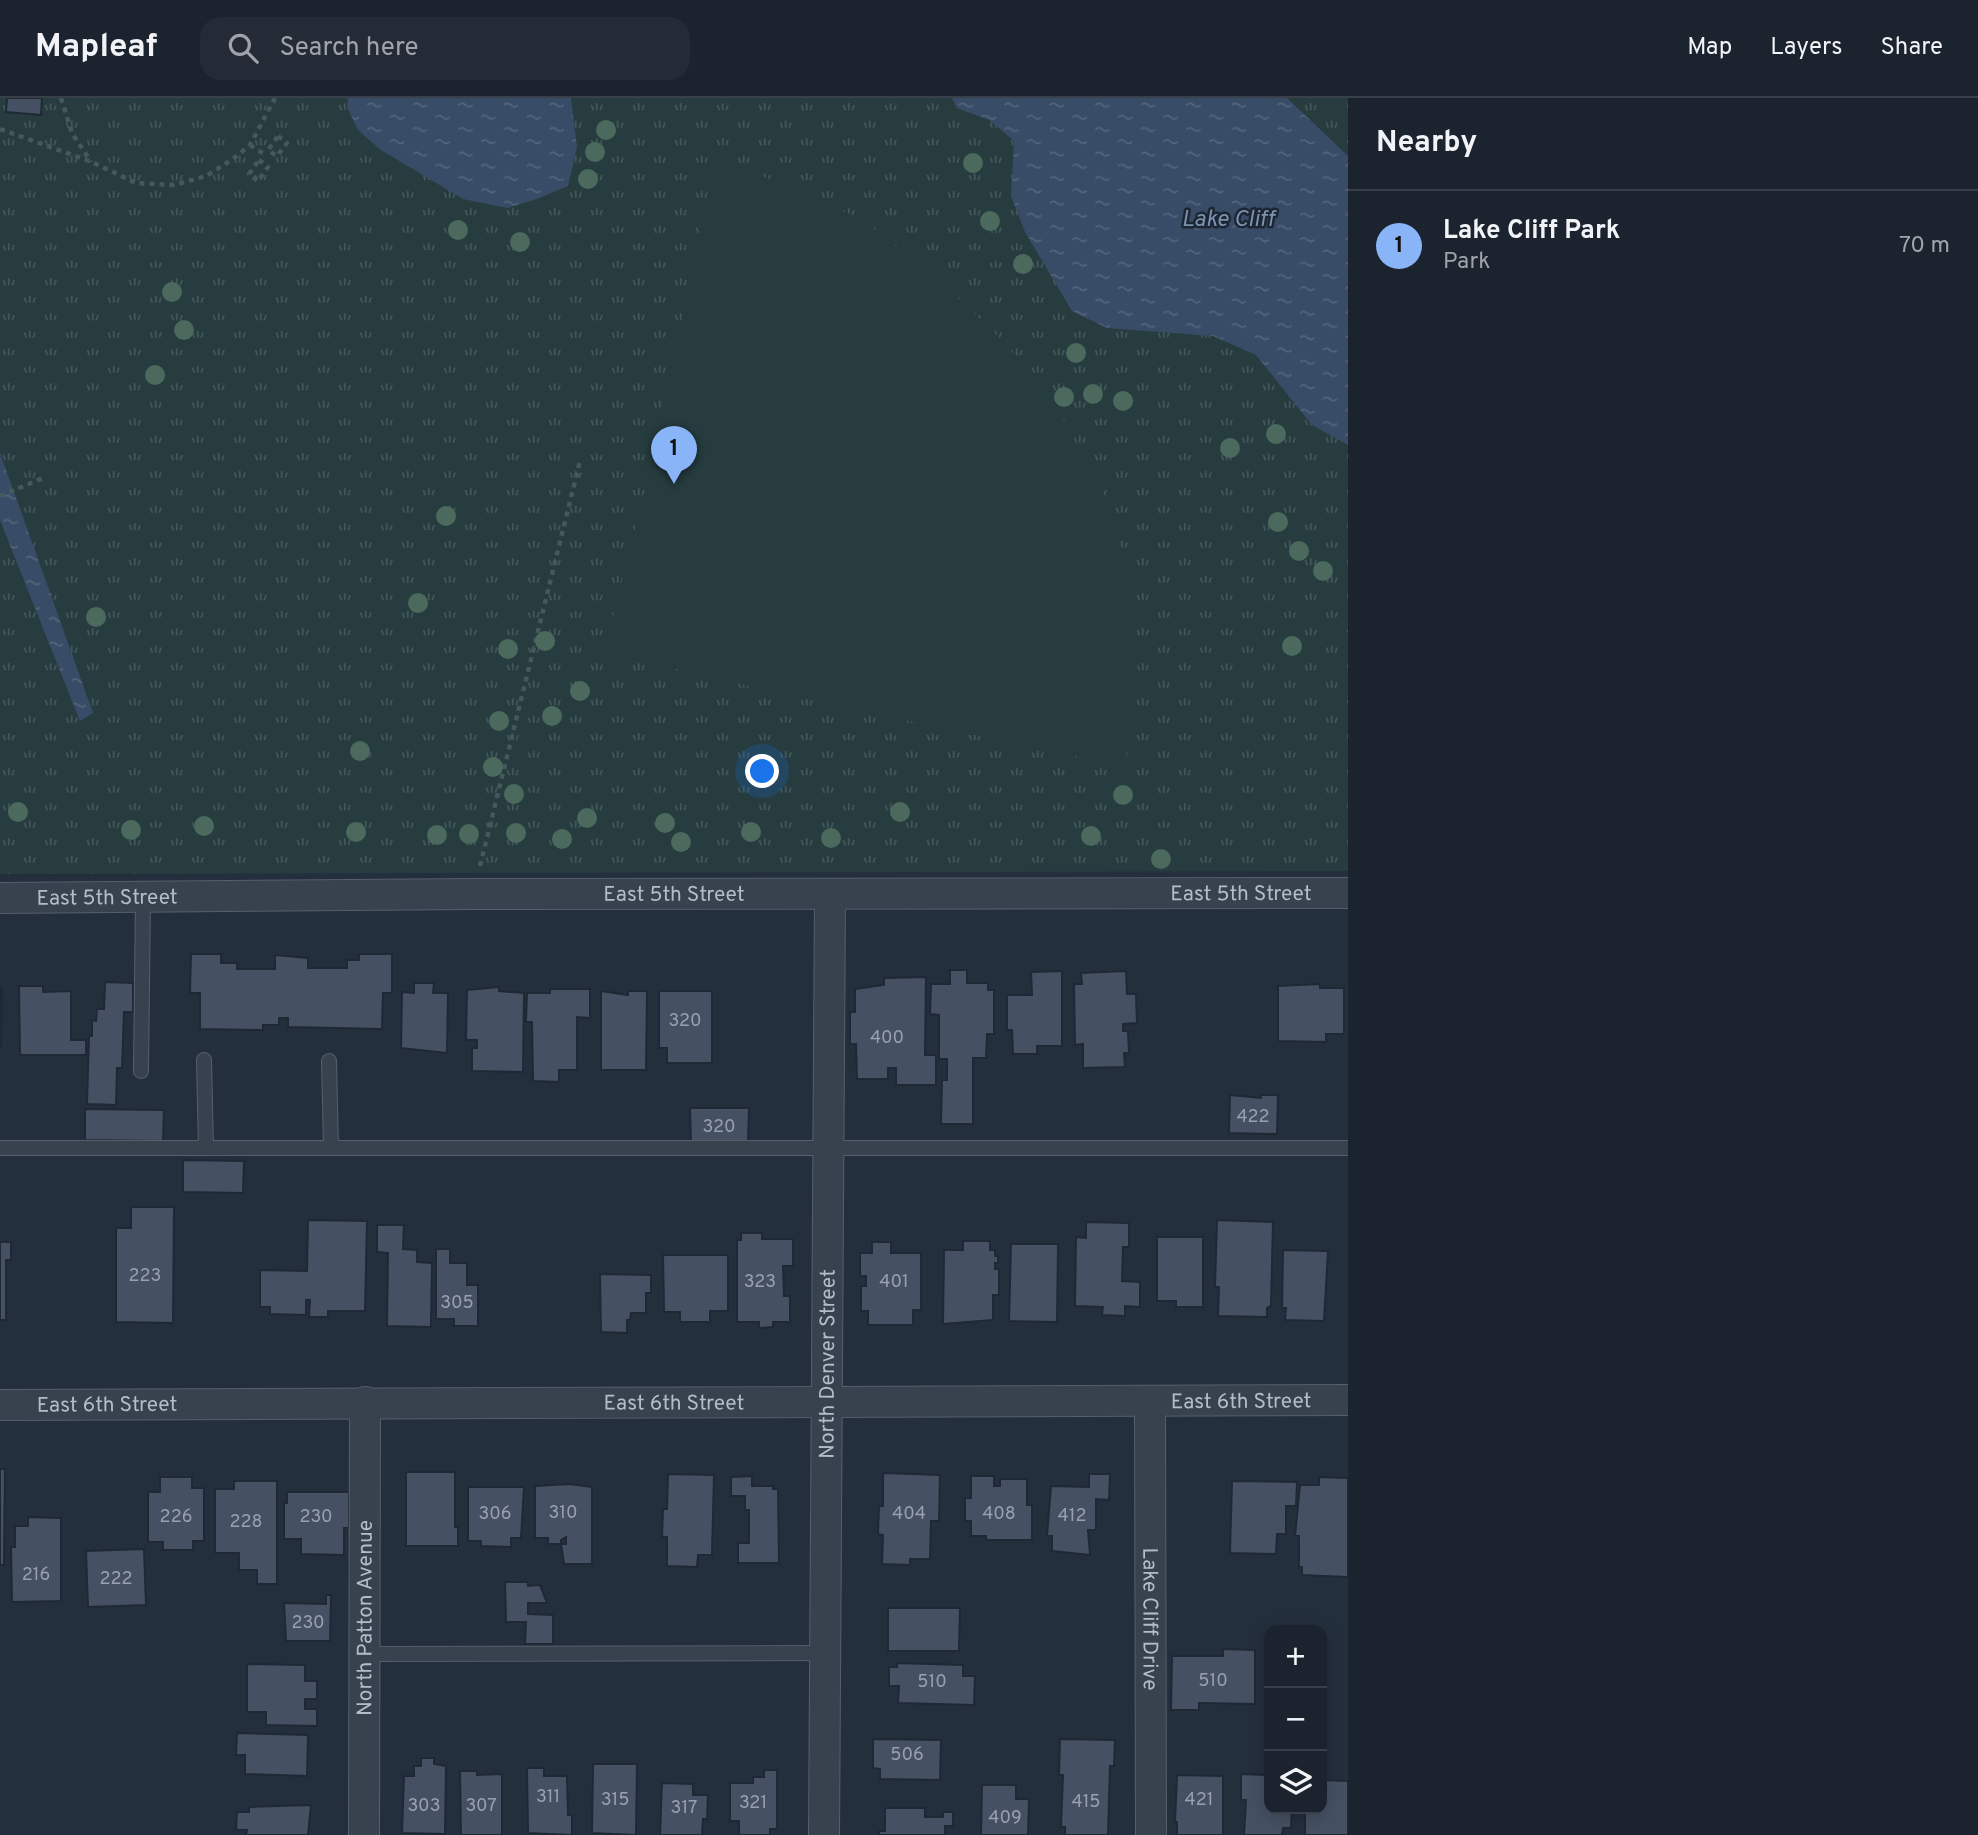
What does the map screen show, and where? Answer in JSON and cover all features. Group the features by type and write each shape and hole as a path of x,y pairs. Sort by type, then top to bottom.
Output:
{"street":[{"name":"East 5th Street","path":"0,898 475,894 1348,893"},
{"name":"North Denver Street","path":"824,1835 830,895"},
{"name":"East 6th Street","path":"0,1405 1348,1400"},
{"name":"North Patton Avenue","path":"364,1835 365,1402"},
{"name":"Lake Cliff Drive","path":"1150,1402 1151,1835"}],"lane":[{"path":"141,1071 143,897"},
{"path":"204,1060 206,1148"},
{"path":"328,1061 331,1148"},
{"path":"0,1148 1348,1148"},
{"path":"364,1654 824,1653"}],"path":[{"path":"61,98 72,133 92,162"},
{"path":"0,129 92,162 135,183 174,185 206,176 250,145 275,98"},
{"path":"250,145 266,152 277,156 287,143 278,136 266,152 259,160 249,174 258,181 268,167 259,160"},
{"path":"475,894 580,461"},
{"path":"0,496 43,478"}],"green space":[{"path":"0,98 1348,98 1348,871 0,874"},
{"path":"715,161 791,186 862,220 938,279 1006,344 1060,415 1102,489 1129,571 1139,654 1125,767 802,698 604,652 646,486"}],"water":[{"path":"348,98 571,98 577,147 568,186 507,208 463,199 381,150 358,130 347,107"},
{"name":"Lake Cliff","path":"952,98 1287,98 1348,156 1348,445 1312,425 1256,355 1213,336 1107,328 1072,311 1025,232 1011,196 1014,141 989,120 957,108"},
{"path":"0,453 93,713 80,721 0,520"}],"building":[{"path":"7,98 42,98 41,115 6,112"},
{"path":"191,954 221,954 221,963 237,963 237,969 275,969 275,955 308,958 308,968 347,968 347,960 359,960 359,954 392,954 392,993 383,993 382,1029 288,1027 288,1018 279,1018 279,1025 263,1025 263,1030 200,1029 200,993 190,993"},
{"path":"950,970 967,970 967,983 988,983 988,990 994,990 994,1034 987,1034 986,1058 973,1058 973,1124 941,1124 942,1080 947,1080 947,1059 939,1059 939,1015 930,1014 931,984 950,984"},
{"path":"1062,971 1062,1046 1037,1046 1037,1054 1013,1054 1012,1030 1007,1030 1007,995 1032,995 1031,972"},
{"path":"1126,971 1127,994 1136,994 1137,1023 1123,1024 1123,1031 1128,1031 1129,1053 1124,1053 1125,1067 1083,1068 1083,1044 1075,1045 1074,984 1082,984 1081,973"},
{"path":"926,977 925,1055 936,1055 936,1085 896,1085 896,1068 888,1068 888,1079 857,1079 856,1044 850,1044 850,1012 855,1012 855,989 884,985 884,978"},
{"path":"105,982 133,983 133,1012 124,1012 122,1068 117,1068 116,1105 87,1104 89,1036 92,1036 92,1020 96,1021 97,1009 104,1009"},
{"path":"414,983 434,983 433,993 448,993 447,1053 401,1048 402,992 414,993"},
{"path":"1320,984 1320,988 1344,988 1344,1034 1326,1034 1326,1042 1278,1041 1278,986"},
{"path":"19,986 43,986 43,992 71,991 71,1040 86,1040 86,1055 20,1055"},
{"path":"499,987 499,991 524,993 523,1072 472,1071 472,1048 477,1048 477,1040 466,1040 467,990"},
{"path":"2,988 1,1047 0,1047"},
{"path":"550,989 590,989 590,1018 577,1017 577,1070 559,1070 559,1082 533,1081 532,1022 526,1022 527,993 550,993"},
{"path":"601,991 628,995 628,991 647,991 646,1070 601,1070"},
{"path":"659,991 712,991 712,1063 667,1063 667,1048 659,1048"},
{"path":"1230,1095 1261,1098 1261,1095 1278,1095 1277,1134 1229,1133"},
{"path":"690,1108 749,1108 748,1143 691,1143"},
{"path":"85,1109 164,1110 163,1141 85,1140"},
{"path":"183,1160 244,1161 243,1193 183,1192"},
{"path":"131,1207 174,1207 173,1323 116,1322 116,1228 131,1228"},
{"path":"308,1220 367,1221 365,1311 328,1311 328,1317 309,1317 310,1300 306,1300 306,1315 270,1314 270,1307 260,1307 260,1270 307,1271"},
{"path":"1217,1220 1273,1222 1271,1306 1267,1308 1267,1317 1218,1316 1219,1287 1215,1287"},
{"path":"1086,1222 1129,1223 1129,1247 1123,1247 1122,1281 1140,1282 1140,1307 1125,1306 1125,1316 1102,1315 1103,1307 1075,1306 1076,1237 1086,1238"},
{"path":"377,1225 404,1225 403,1249 417,1250 417,1262 432,1263 431,1327 387,1326 388,1253 377,1252"},
{"path":"741,1233 762,1233 762,1239 793,1239 793,1266 783,1266 784,1296 790,1296 790,1322 773,1322 773,1327 759,1328 759,1322 737,1322 737,1240 741,1240"},
{"path":"1157,1237 1203,1237 1203,1307 1176,1307 1176,1301 1157,1301"},
{"path":"963,1241 990,1241 990,1250 995,1250 995,1256 998,1256 995,1269 999,1269 999,1295 993,1295 993,1320 943,1324 944,1250 963,1250"},
{"path":"0,1242 11,1242 11,1260 6,1260 6,1320 0,1320"},
{"path":"872,1242 891,1242 891,1253 921,1253 921,1310 913,1310 913,1325 868,1325 868,1311 861,1311 861,1286 866,1286 866,1276 860,1276 860,1253 872,1253"},
{"path":"1011,1244 1058,1244 1057,1322 1009,1321"},
{"path":"436,1249 450,1249 450,1263 467,1263 467,1285 478,1285 478,1326 454,1326 454,1319 436,1319"},
{"path":"1283,1250 1328,1251 1324,1321 1285,1320 1286,1308 1282,1308"},
{"path":"663,1255 728,1255 728,1311 710,1311 710,1322 680,1322 680,1312 664,1312"},
{"path":"600,1274 651,1275 651,1293 646,1293 646,1313 631,1313 630,1320 627,1320 627,1333 601,1332"},
{"path":"0,1469 5,1469 4,1565 0,1565"},
{"path":"406,1472 455,1472 455,1527 458,1527 458,1546 406,1546"},
{"path":"883,1473 940,1475 939,1521 931,1521 930,1559 910,1559 910,1565 882,1564 883,1535 878,1534 879,1506 883,1506"},
{"path":"668,1474 714,1475 712,1555 698,1555 697,1567 667,1566 667,1537 662,1537 663,1509 667,1509"},
{"path":"1089,1474 1110,1474 1109,1500 1096,1499 1096,1530 1088,1530 1090,1555 1052,1551 1052,1536 1047,1536 1051,1486 1089,1487"},
{"path":"752,1476 752,1486 773,1486 773,1489 778,1489 779,1563 738,1563 738,1543 749,1543 749,1510 745,1510 745,1496 731,1496 731,1477"},
{"path":"971,1476 994,1476 994,1486 1000,1486 1000,1479 1027,1479 1027,1505 1032,1505 1032,1540 986,1540 986,1536 971,1536 971,1521 965,1521 965,1498 971,1498"},
{"path":"160,1477 192,1477 192,1488 204,1488 204,1541 193,1541 193,1550 163,1550 163,1542 148,1542 148,1492 160,1492"},
{"path":"1319,1477 1348,1478 1348,1577 1302,1575 1302,1567 1299,1567 1299,1536 1295,1536 1300,1485 1319,1485"},
{"path":"234,1481 277,1481 277,1584 257,1584 257,1570 239,1570 239,1553 215,1553 215,1489 234,1489"},
{"path":"1232,1481 1297,1482 1296,1506 1286,1506 1286,1534 1277,1534 1276,1554 1230,1553"},
{"path":"570,1484 592,1487 592,1564 564,1564 561,1544 548,1544 548,1538 535,1538 535,1486"},
{"path":"468,1487 524,1487 521,1538 511,1538 511,1547 481,1546 481,1541 468,1541"},
{"path":"287,1492 349,1492 349,1528 344,1528 344,1555 301,1554 301,1539 284,1539 284,1503 287,1503"},
{"path":"28,1517 61,1518 61,1601 12,1602 11,1547 15,1547 15,1526 28,1526"},
{"path":"144,1549 146,1605 88,1607 86,1551"},
{"path":"505,1582 540,1585 547,1603 528,1603 528,1614 553,1615 553,1644 525,1644 526,1622 506,1622"},
{"path":"326,1595 331,1595 330,1641 286,1641 284,1603 326,1604"},
{"path":"888,1608 960,1608 959,1651 888,1651"},
{"path":"1223,1649 1255,1650 1255,1704 1199,1703 1199,1710 1171,1710 1172,1656 1223,1656"},
{"path":"897,1663 963,1665 963,1676 975,1676 974,1705 898,1703 899,1686 889,1686 889,1667 897,1667"},
{"path":"247,1664 305,1665 305,1681 317,1681 317,1699 305,1699 305,1709 317,1709 317,1726 266,1725 266,1712 247,1712"},
{"path":"237,1733 308,1735 307,1776 245,1774 245,1755 236,1755"},
{"path":"873,1739 941,1740 940,1780 880,1779 880,1769 873,1768"},
{"path":"1060,1739 1115,1740 1114,1766 1110,1766 1108,1835 1065,1835 1065,1827 1061,1827 1063,1775 1059,1775"},
{"path":"421,1758 434,1758 434,1764 446,1766 445,1834 402,1833 404,1776 414,1776 414,1766 421,1766"},
{"path":"593,1764 637,1764 636,1835 592,1833"},
{"path":"527,1768 544,1768 544,1776 567,1776 568,1815 572,1815 572,1835 528,1833"},
{"path":"764,1770 777,1770 777,1829 770,1829 770,1835 739,1835 739,1821 730,1821 730,1783 753,1783 753,1777 764,1777"},
{"path":"460,1771 477,1771 477,1775 502,1774 502,1835 461,1835"},
{"path":"1241,1774 1264,1775 1264,1814 1292,1814 1291,1828 1283,1828 1282,1835 1244,1835 1246,1800 1241,1800"},
{"path":"1177,1775 1223,1776 1223,1835 1177,1835"},
{"path":"1327,1780 1348,1781 1348,1835 1305,1835 1305,1814 1327,1814"},
{"path":"662,1783 693,1784 693,1795 708,1795 707,1819 703,1819 702,1835 660,1835"},
{"path":"982,1785 1016,1785 1016,1799 1029,1799 1028,1835 981,1835"},
{"path":"311,1805 308,1835 246,1835 247,1830 236,1830 237,1812 249,1812 249,1807"},
{"path":"885,1808 925,1808 925,1817 943,1817 943,1812 953,1812 953,1826 945,1826 945,1835 879,1835 879,1831 885,1831"}],"place":[{"name":"Lake Cliff Park","path":"674,484"}]}
